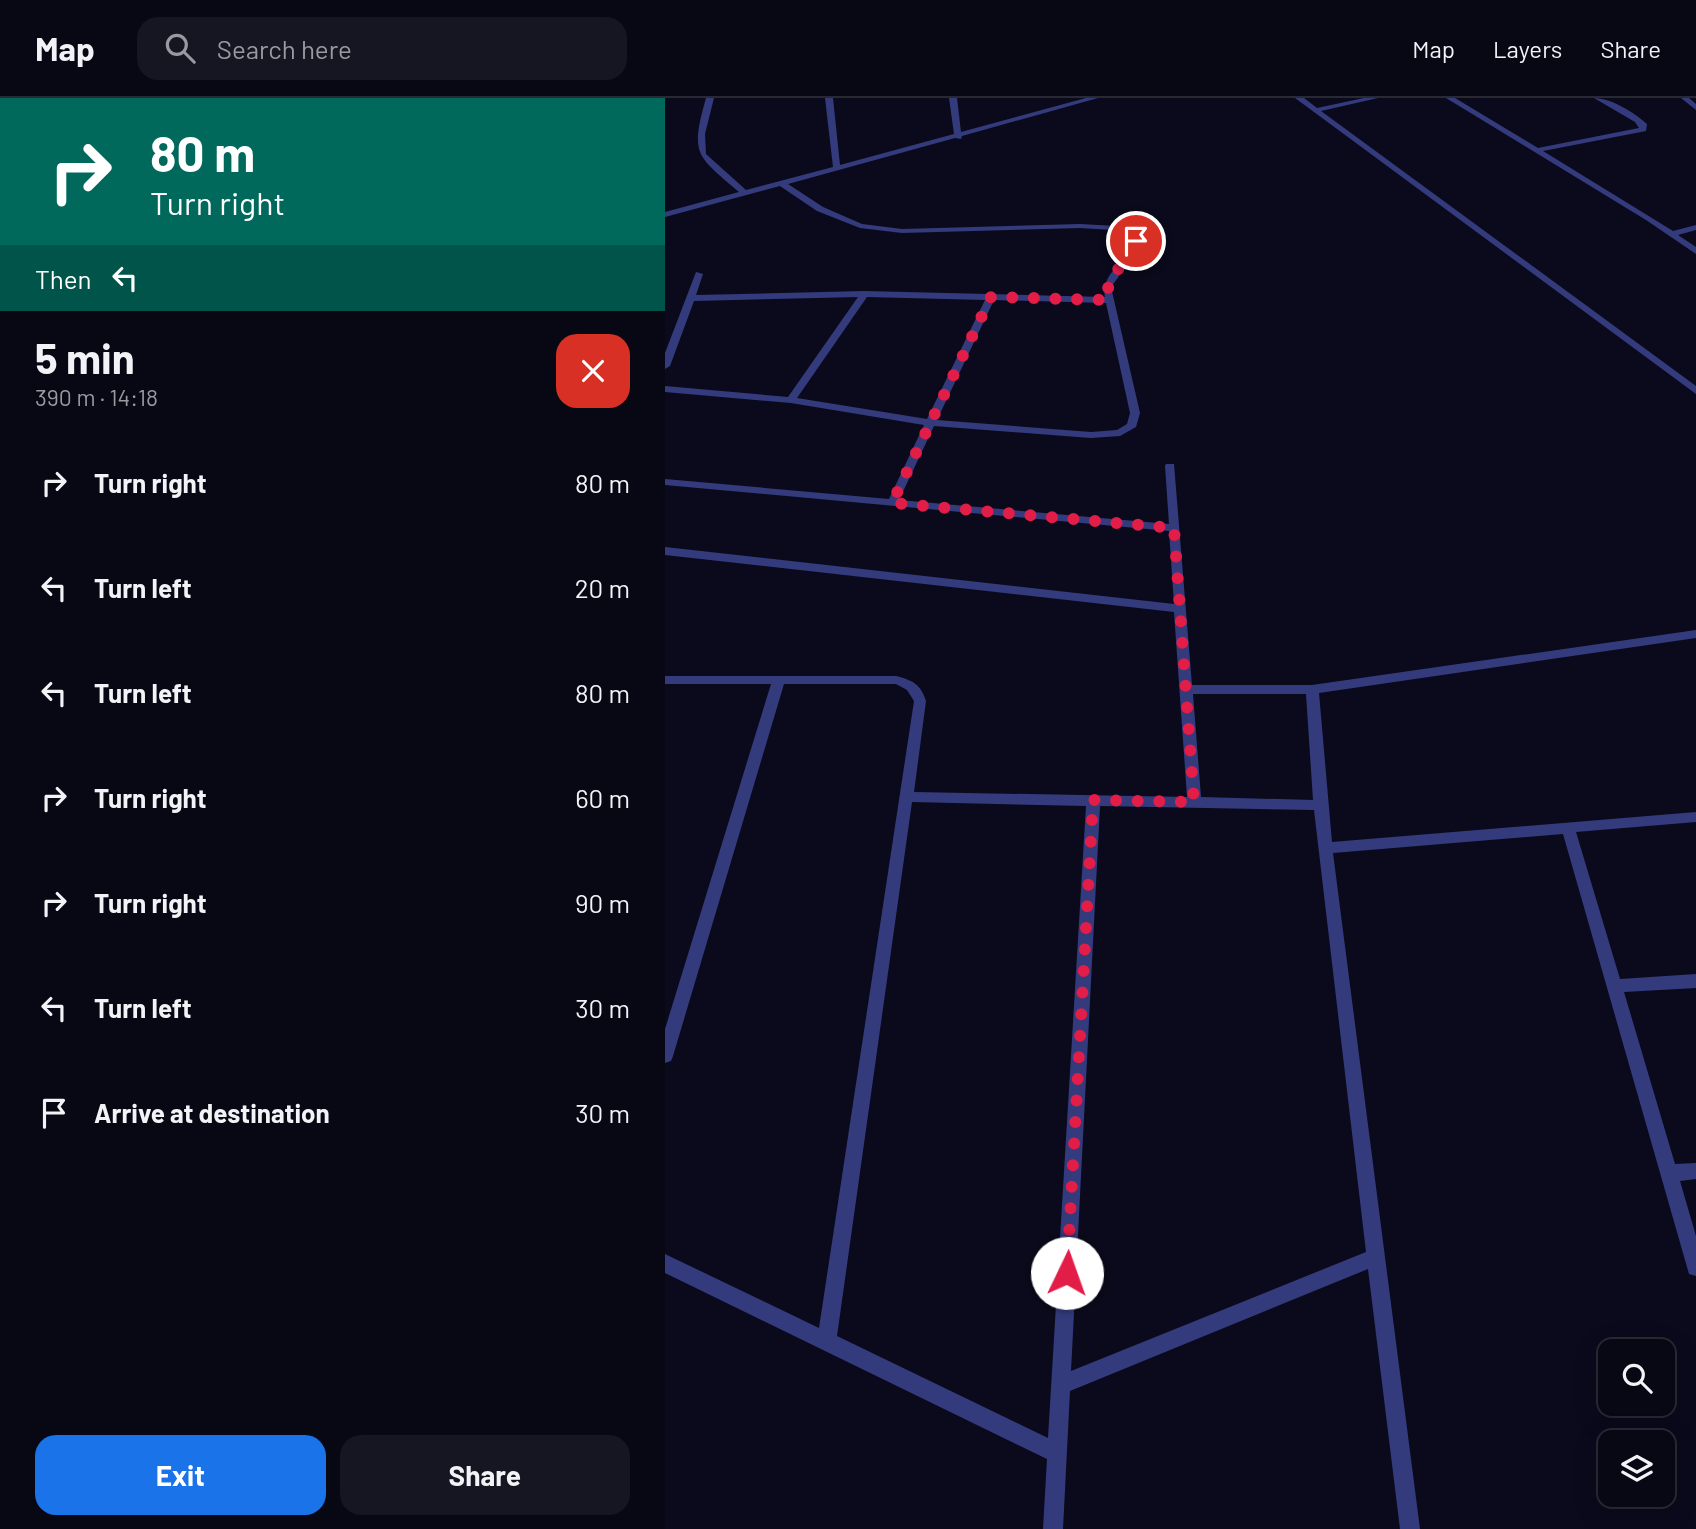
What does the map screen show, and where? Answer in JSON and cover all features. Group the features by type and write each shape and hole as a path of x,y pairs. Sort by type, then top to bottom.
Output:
{"street":[{"path":"710,98 698,144 702,156 744,193"},
{"path":"829,98 837,168"},
{"path":"953,98 958,137"},
{"path":"665,215 1094,98"},
{"path":"1299,98 1696,391"},
{"path":"1316,110 1374,98"},
{"path":"1450,98 1696,251"},
{"path":"1537,150 1643,129 1638,120 1598,98"},
{"path":"1685,98 1696,108"},
{"path":"665,389 791,400 930,423 1091,435 1120,433 1132,425 1135,413 1107,287 1111,276 1135,249 1136,241 1127,233 1114,228 1080,226 902,231 879,229 860,226 820,209 781,183"},
{"path":"1672,234 1696,227"},
{"path":"665,366 699,274"},
{"path":"689,298 864,294 1108,300"},
{"path":"791,400 864,294"},
{"path":"892,503 991,297"},
{"path":"1170,466 1194,802"},
{"path":"665,482 1174,528"},
{"path":"665,551 1180,609"},
{"path":"1186,690 1312,689 1696,634"},
{"path":"665,680 896,680 910,684 917,690 920,701 827,1341"},
{"path":"665,1056 779,680"},
{"path":"1312,689 1325,848 1410,1529"},
{"path":"906,797 1320,805"},
{"path":"1053,1529 1093,800"},
{"path":"1325,848 1696,817"},
{"path":"1568,828 1696,1267"},
{"path":"1614,986 1696,981"},
{"path":"1668,1173 1696,1171"},
{"path":"1061,1385 1376,1257"},
{"path":"665,1263 1057,1453"}],"route":[{"path":"1067,1273 1093,800 1194,802 1174,528 892,503 991,297 1108,300 1107,287 1111,276 1135,249 1136,241"}]}
